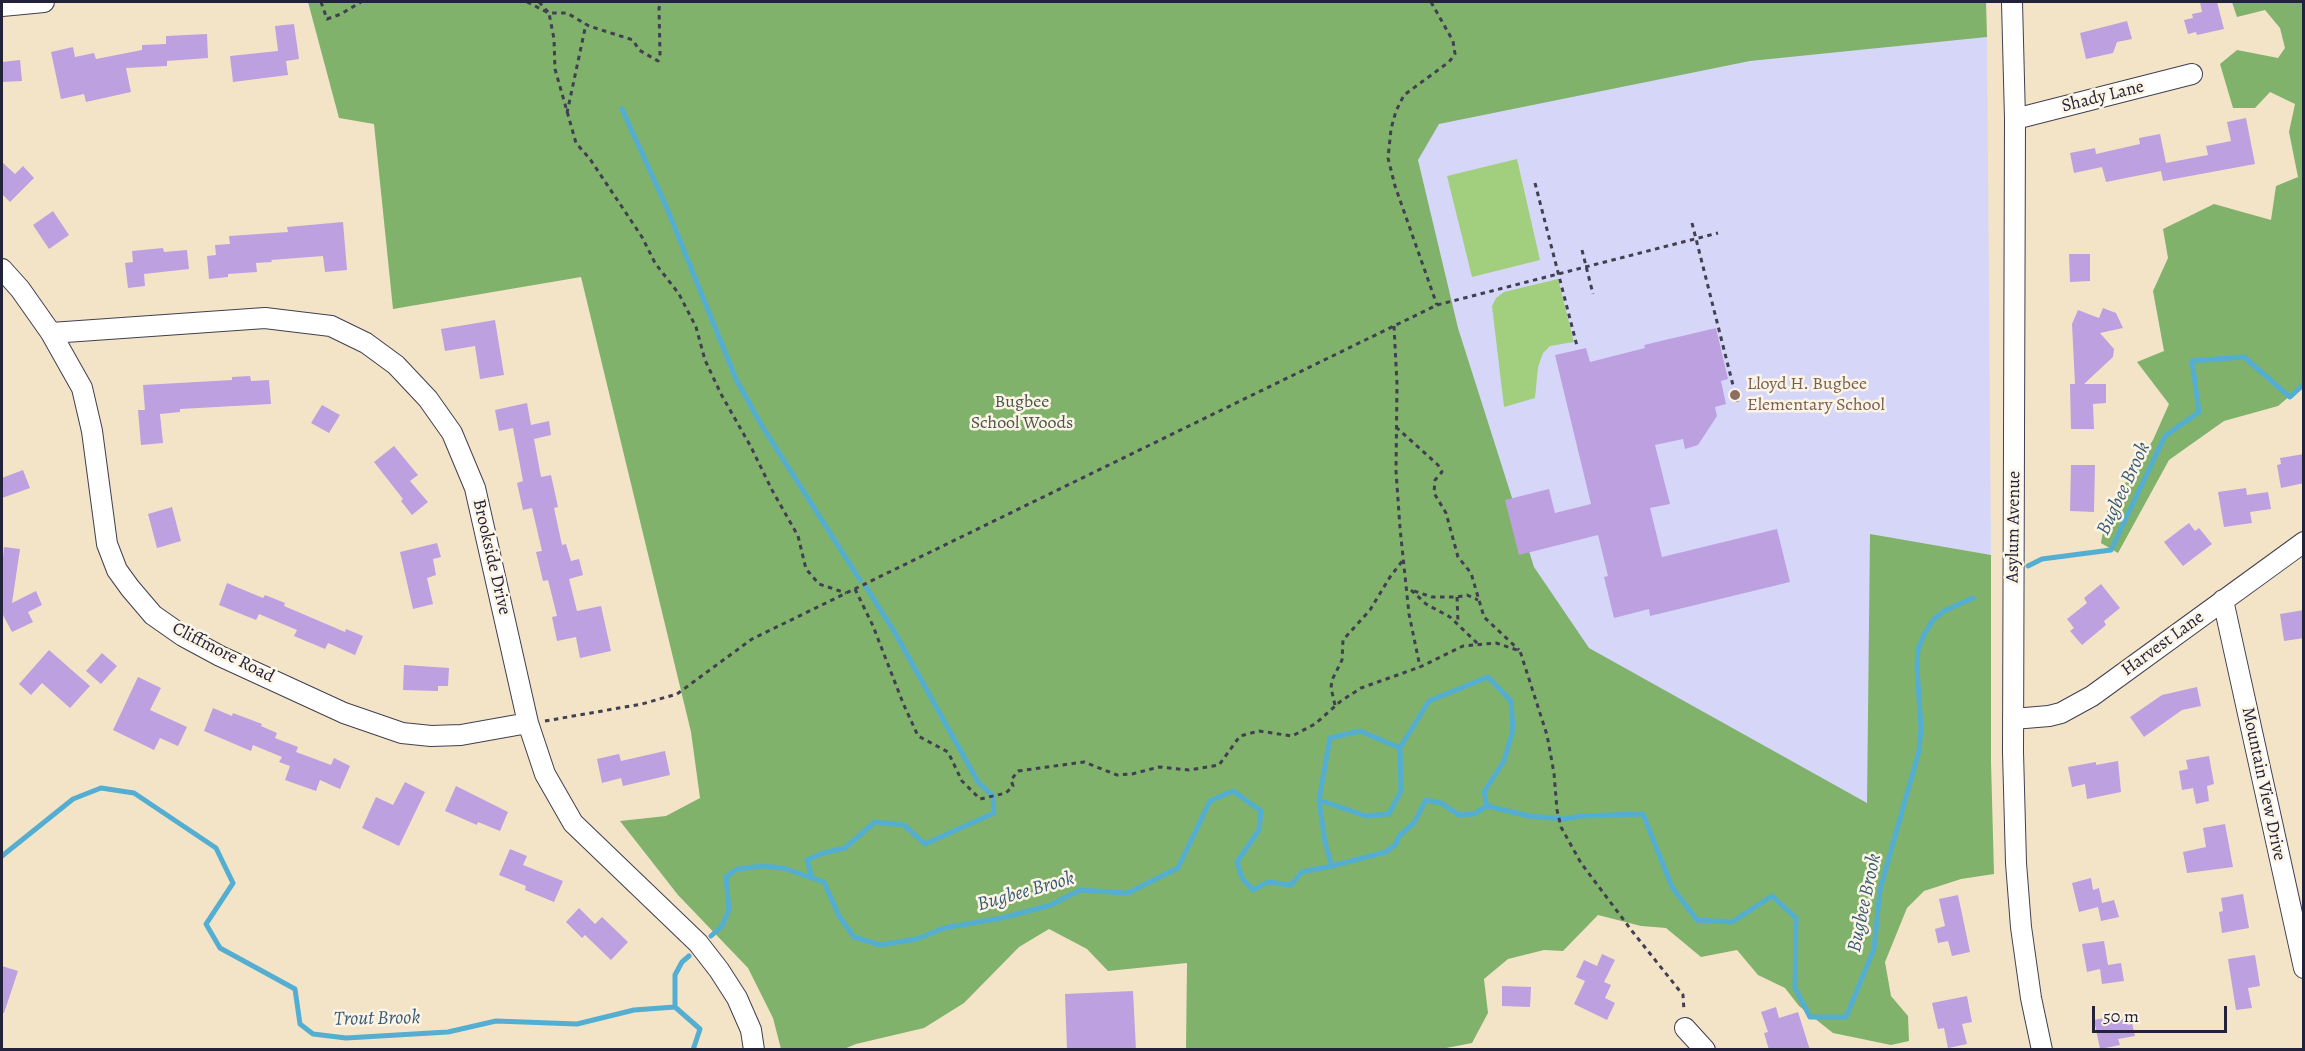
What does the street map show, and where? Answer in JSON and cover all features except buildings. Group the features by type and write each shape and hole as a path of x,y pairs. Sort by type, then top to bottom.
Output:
{"street":[{"path":"2,6 44,2"},
{"name":"Asylum Avenue","path":"2012,2 2015,119 2013,719 2019,906 2031,998 2042,1050"},
{"name":"Shady Lane","path":"2015,119 2192,74"},
{"name":"Cliffmore Road","path":"2,268 51,333 82,388 92,431 107,544 117,570 153,615 183,636 220,656 344,713 402,733 431,736 461,735 528,723"},
{"name":"Brookside Drive","path":"51,333 265,318 331,326 366,343 396,365 429,399 452,433 475,488 528,723 545,774 573,822 698,943 719,970 737,998 750,1030 754,1050"},
{"name":"Harvest Lane","path":"2013,719 2049,716 2072,708 2092,696 2304,542"},
{"name":"Mountain View Drive","path":"2223,600 2304,968"},
{"path":"1685,1028 1705,1050"}],"path":[{"path":"321,2 327,19 362,2"},
{"path":"527,2 549,13 567,13 586,24 633,40 639,50 658,61 661,2"},
{"path":"539,2 549,13 554,39 555,69 576,143 590,159 642,237 655,263 679,294 696,327 705,360 721,394 752,447 772,490 798,536 806,569 819,584 846,593"},
{"path":"1431,2 1453,41 1455,54 1449,62 1404,95 1391,129 1388,158 1395,186 1437,305"},
{"path":"567,115 586,24"},
{"path":"1535,183 1560,272 1577,346"},
{"path":"1692,223 1738,405"},
{"path":"528,723 642,704 677,694 752,639 1437,305 1718,233"},
{"path":"1582,250 1593,294"},
{"path":"1394,326 1397,384 1396,471 1409,614 1420,667"},
{"path":"1395,426 1438,465 1442,472 1435,480 1434,493 1446,513 1458,557 1471,573 1484,617 1520,651 1547,735 1561,827 1581,863 1683,995 1685,1028"},
{"path":"1333,708 1335,705 1331,688 1332,680 1342,660 1343,640 1370,610 1403,560"},
{"path":"1406,585 1426,604 1450,617 1478,644"},
{"path":"855,589 873,626 918,736 948,752 962,781 980,798 1006,793 1013,786 1011,780 1018,771 1084,762 1117,775 1132,774 1159,767 1189,770 1219,765 1240,736 1259,731 1292,736 1315,724 1360,688 1420,667 1463,646 1496,643 1520,651"},
{"path":"1411,590 1432,597 1467,595 1478,600"},
{"path":"1457,597 1458,624"}],"shaded area":[{"name":"Lloyd H. Bugbee Elementary School","path":"1348,2 1987,37 1991,555 1987,554 1993,869 1601,806"}],"green space":[{"name":"Bugbee School Woods","path":"308,2 1986,2 1987,37 1750,61 1439,124 1418,160 1458,328 1534,567 1589,648 1867,803 1870,534 1991,555 1991,762 1994,874 1961,879 1924,891 1907,908 1885,962 1891,996 1908,1016 1909,1041 1891,1045 1833,1033 1799,1006 1785,988 1758,975 1737,950 1701,957 1666,928 1641,926 1598,915 1563,951 1544,950 1508,959 1484,979 1488,1013 1472,1043 1441,1049 1186,1049 1187,963 1108,971 1087,949 1049,929 1019,947 964,1003 924,1028 844,1049 781,1049 773,1018 748,968 678,895 620,821 666,816 700,798 691,732 581,277 393,309 374,124 339,118"},
{"path":"2232,2 2303,2 2303,385 2278,406 2224,421 2169,460 2118,553 2101,543 2106,513 2153,440 2169,404 2137,362 2164,351 2153,291 2168,258 2163,229 2214,204 2271,220 2276,186 2298,177 2289,132 2295,104 2270,92 2255,108 2233,108 2220,64 2237,50 2278,58 2285,48 2280,28 2265,10 2237,17"},
{"path":"1517,159 1540,260 1472,277 1447,176"},
{"path":"1558,279 1574,342 1550,346 1543,353 1538,367 1535,398 1504,407 1492,306 1496,298 1504,292"}],"waterway":[{"path":"622,109 666,206 736,379 762,426 860,580"},
{"name":"Bugbee Brook","path":"2028,566 2042,559 2111,550 2165,436 2199,412 2192,361 2244,357 2290,397 2304,384"},
{"path":"812,878 807,860 823,853 845,848 875,822 904,825 925,844 994,813 993,796 978,782 894,631 866,587"},
{"name":"Bugbee Brook","path":"711,936 722,926 729,910 726,877 737,869 762,866 783,868 824,882 839,916 854,937 880,945 917,939 944,928 1002,918 1051,905 1080,890 1128,893 1178,868 1210,801 1233,791 1261,811 1259,830 1237,862 1242,878 1253,890 1268,882 1291,885 1302,872 1332,866 1325,842 1319,800 1330,738 1360,731 1400,748 1429,701 1488,677 1511,701 1513,730 1504,761 1484,792 1487,806 1529,816 1565,819 1581,816 1643,814 1672,887 1697,920 1732,922 1772,896 1796,918 1795,988 1810,1017 1846,1017 1874,949 1880,890 1919,751 1921,729 1918,649 1933,620 1944,611 1973,598"},
{"path":"1319,800 1366,816 1389,814 1401,791 1400,748"},
{"name":"Trout Brook","path":"2,856 73,799 101,788 134,793 216,848 233,883 206,924 220,948 295,989 300,1024 313,1034 346,1038 448,1032 496,1021 577,1024 634,1010 675,1007 700,1029 693,1050"},
{"path":"1332,866 1386,852 1414,823 1426,800 1441,803 1459,815 1474,814 1487,806"},
{"name":"Bugbee Brook","path":"675,1007 675,975 682,962 689,956"}],"place":[{"name":"Lloyd H. Bugbee Elementary School","path":"1735,395"}]}
